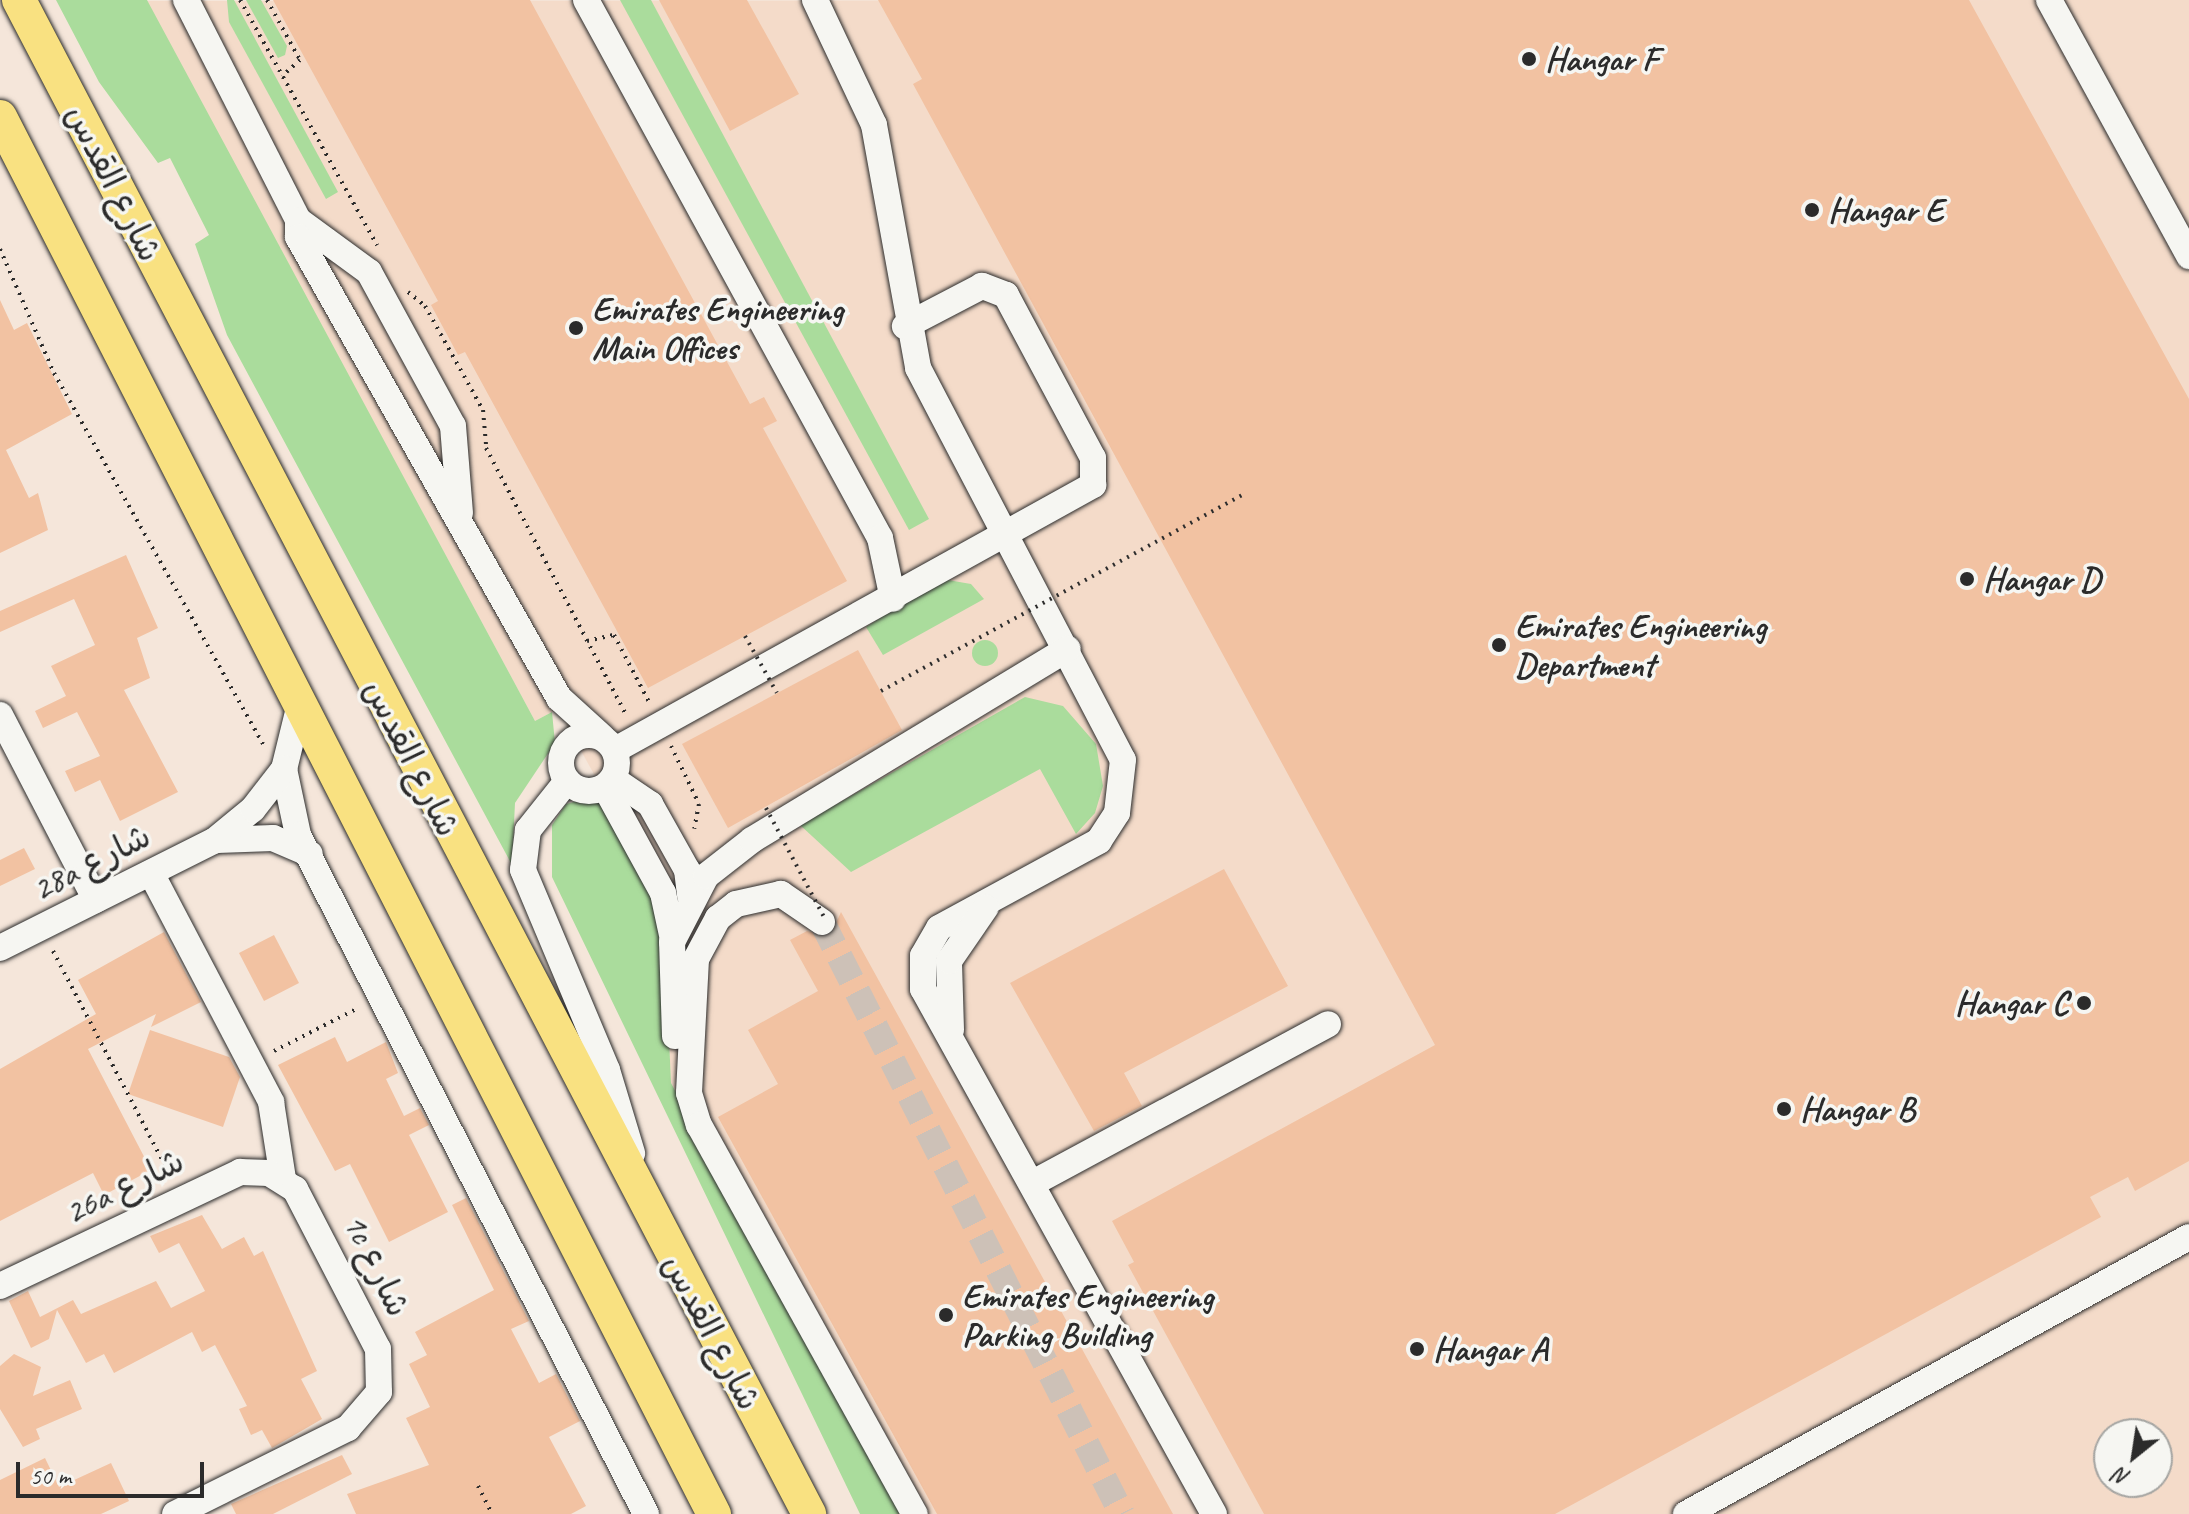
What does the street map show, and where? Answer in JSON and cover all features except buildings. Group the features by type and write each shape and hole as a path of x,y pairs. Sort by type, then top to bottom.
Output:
{"main road":[{"name":"شارع القدس","path":"19,0 647,1210 809,1514"},
{"name":"شارع القدس","path":"0,117 714,1514"}],"street":[{"path":"586,0 880,538 893,599"},
{"path":"815,0 874,125 905,326 932,401 1068,649 1123,760 1117,813 1099,841 1073,860 989,905 949,961 945,1006 953,1037 1214,1514"},
{"path":"2049,0 2189,256"},
{"path":"191,2 298,220 298,237 384,392 460,517 559,698 609,744 609,783 663,893 672,942 672,1023 685,1053 699,1125 915,1514"},
{"path":"298,220 363,266 442,405 456,433 460,517"},
{"path":"647,1210 607,1070 523,870 532,821 564,769 573,739 609,744 893,599 1093,485 1093,458 1006,295 982,286 905,326"},
{"path":"349,329 389,309"},
{"path":"384,392 423,372"},
{"path":"403,425 426,423 442,405"},
{"path":"672,942 690,896 752,840 1068,649"},
{"path":"559,698 564,769 585,791 609,783 650,804 687,870 690,896"},
{"path":"300,704 282,773 290,814 646,1514"},
{"path":"0,715 96,900"},
{"name":"28a شارع","path":"0,948 214,841 282,773"},
{"name":"28a شارع","path":"214,841 254,835 310,854"},
{"path":"151,873 280,1127 283,1179"},
{"path":"685,1053 696,959 718,918 736,904 781,894 824,922"},
{"path":"1033,1183 1328,1024"},
{"name":"26a شارع","path":"0,1286 240,1172 283,1179"},
{"name":"1c شارع","path":"175,1514 348,1428 379,1392 378,1349 307,1205 283,1179"},
{"path":"1686,1514 2189,1237"}],"path":[{"path":"267,0 300,60 282,76"},
{"path":"0,249 49,363 282,773"},
{"path":"881,691 1242,495"},
{"path":"745,636 777,693"},
{"path":"766,808 824,922"},
{"path":"41,928 181,1198"},
{"path":"250,1063 382,996"},
{"path":"478,1486 492,1514"}],"shaded area":[{"path":"2189,0 2189,1514 903,1514 671,1083 664,926 617,816 558,709 535,721 146,1"}],"green space":[{"path":"56,0 147,0 535,721 552,712 555,743 515,803 512,865 227,335 195,244 209,235 170,158 158,163 99,82"},
{"path":"227,0 234,0 338,192 326,199 229,22"},
{"path":"246,0 261,0 287,46 285,55 278,58"},
{"path":"620,0 651,0 929,519 909,530"},
{"path":"942,579 971,584 984,599 883,655 866,627"},
{"path":"985,640 994,644 998,653 994,662 985,666 976,662 972,653 976,644"},
{"path":"1025,697 1063,706 1096,744 1103,786 1095,813 1076,834 1040,769 851,872 800,825"},
{"path":"585,799 603,803 651,876 664,926 671,1083 903,1514 860,1514 552,877 552,825 566,804"}],"tunnel":[{"path":"822,922 1122,1514"}],"place":[{"name":"Hangar F","path":"1529,59"},
{"name":"Hangar E","path":"1812,210"},
{"name":"Emirates Engineering Main Offices","path":"576,328"},
{"name":"Hangar D","path":"1967,579"},
{"name":"Emirates Engineering Department","path":"1499,645"},
{"name":"Hangar C","path":"2084,1003"},
{"name":"Hangar B","path":"1784,1109"},
{"name":"Emirates Engineering Parking Building","path":"946,1315"},
{"name":"Hangar A","path":"1417,1349"}]}
